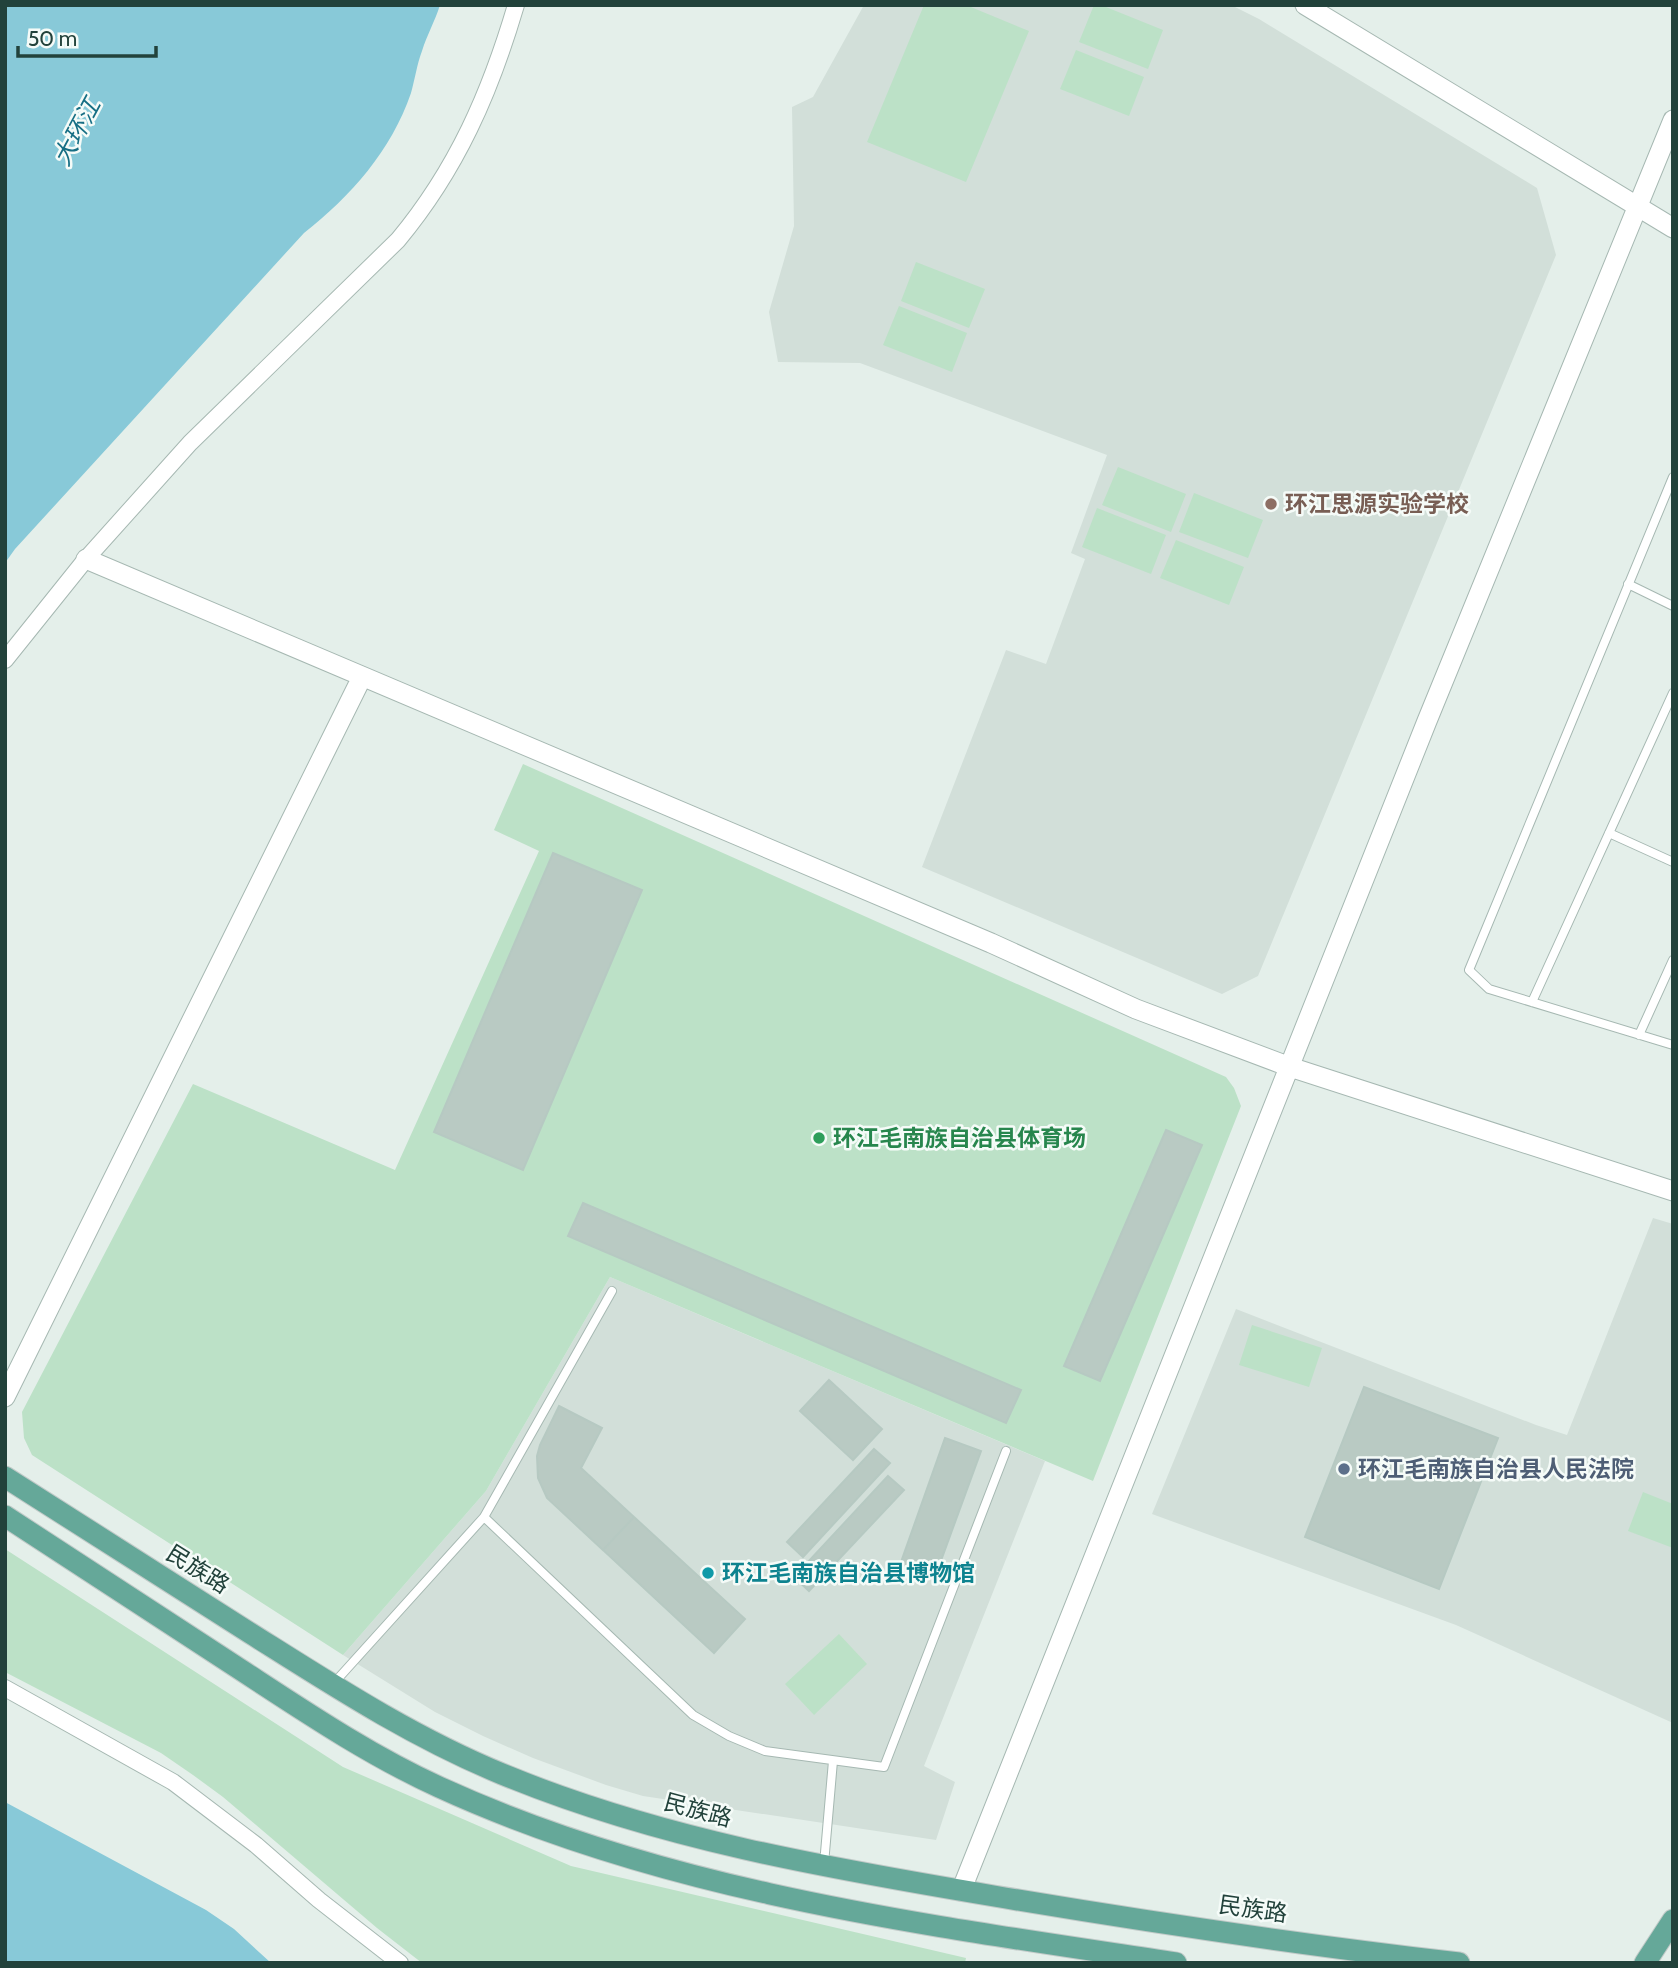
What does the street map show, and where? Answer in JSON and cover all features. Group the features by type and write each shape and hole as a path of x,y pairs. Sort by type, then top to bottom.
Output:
{"main road":[{"name":"民族路","path":"5,1477 382,1715 452,1752 549,1792 697,1838 824,1867 1236,1934 1459,1963"},
{"path":"5,1516 341,1735 436,1786 536,1827 687,1874 803,1901 1176,1963"},
{"path":"1645,1963 1673,1920"}],"street":[{"path":"5,660 86,559 190,443 398,240 416,218 449,170 476,118 516,5"},
{"path":"1305,5 1673,228"},
{"path":"961,1891 1427,721 1673,120"},
{"path":"86,559 992,943 1136,1009 1290,1067 1673,1191"},
{"path":"5,1397 362,677"},
{"path":"5,1688 173,1782 256,1845 319,1900 400,1963"}],"lane":[{"path":"1673,477 1469,970 1489,989 1673,1045"},
{"path":"1628,584 1673,606"},
{"path":"1532,1002 1673,693"},
{"path":"1609,834 1673,862"},
{"path":"1639,1035 1673,960"},
{"path":"332,1685 484,1517 612,1291"},
{"path":"484,1517 693,1715 729,1737 765,1751 884,1767 1006,1451"},
{"path":"824,1867 833,1760"}],"shaded area":[{"name":"环江思源实验学校","path":"864,5 1231,5 1259,19 1537,188 1556,255 1258,976 1222,994 922,867 1006,650 1046,664 1085,559 1071,553 1107,455 860,363 778,362 769,312 794,226 792,107 813,97"},
{"path":"1653,1218 1673,1224 1673,1723 1456,1625 1152,1514 1236,1309 1567,1435"},
{"name":"环江毛南族自治县博物馆","path":"610,1277 1045,1461 924,1766 955,1782 936,1840 643,1796 606,1785 483,1736 435,1712 343,1655 486,1491"}],"green space":[{"path":"924,5 966,5 1029,31 966,182 867,142"},
{"path":"1094,5 1101,5 1163,30 1148,69 1079,42"},
{"path":"1076,50 1144,77 1129,116 1060,89"},
{"path":"916,262 985,289 969,328 901,301"},
{"path":"899,306 967,333 952,372 883,345"},
{"path":"1118,467 1186,494 1171,532 1102,505"},
{"path":"1194,493 1263,520 1248,558 1179,532"},
{"path":"1097,508 1166,535 1151,574 1082,547"},
{"path":"1176,540 1244,567 1229,605 1160,578"},
{"name":"环江毛南族自治县体育场","path":"523,764 1226,1077 1241,1106 1093,1481 610,1277 486,1491 343,1655 32,1455 24,1438 22,1412 193,1084 395,1170 539,851 494,830"},
{"path":"1252,1325 1322,1348 1309,1387 1239,1365"},
{"path":"1643,1492 1673,1504 1673,1548 1628,1531"},
{"path":"5,1549 343,1767 571,1866 966,1958 965,1963 422,1963 193,1775 161,1753 5,1672"},
{"path":"839,1634 867,1664 814,1715 785,1684"}],"water":[{"name":"大环江","path":"5,5 440,5 420,56 403,114 368,171 338,204 304,233 5,563"},
{"path":"5,1802 206,1910 234,1929 271,1963 5,1963"}],"building":[{"path":"553,853 642,890 523,1170 434,1132"},
{"path":"1166,1130 1202,1145 1100,1381 1064,1366"},
{"path":"583,1203 1021,1390 1006,1423 568,1236"},
{"path":"829,1380 882,1429 853,1460 800,1411"},
{"path":"1364,1387 1498,1438 1439,1589 1305,1537"},
{"path":"559,1406 602,1428 581,1468 634,1517 603,1550 547,1498 538,1478 537,1456 540,1445"},
{"path":"945,1438 981,1451 935,1577 900,1565"},
{"path":"874,1449 890,1463 803,1557 787,1542"},
{"path":"888,1476 904,1490 809,1591 794,1577"},
{"path":"634,1517 745,1619 714,1653 603,1550"}],"place":[{"name":"环江思源实验学校","path":"1271,504"},
{"name":"环江毛南族自治县体育场","path":"819,1138"},
{"name":"环江毛南族自治县人民法院","path":"1344,1469"},
{"name":"环江毛南族自治县博物馆","path":"708,1573"}]}
